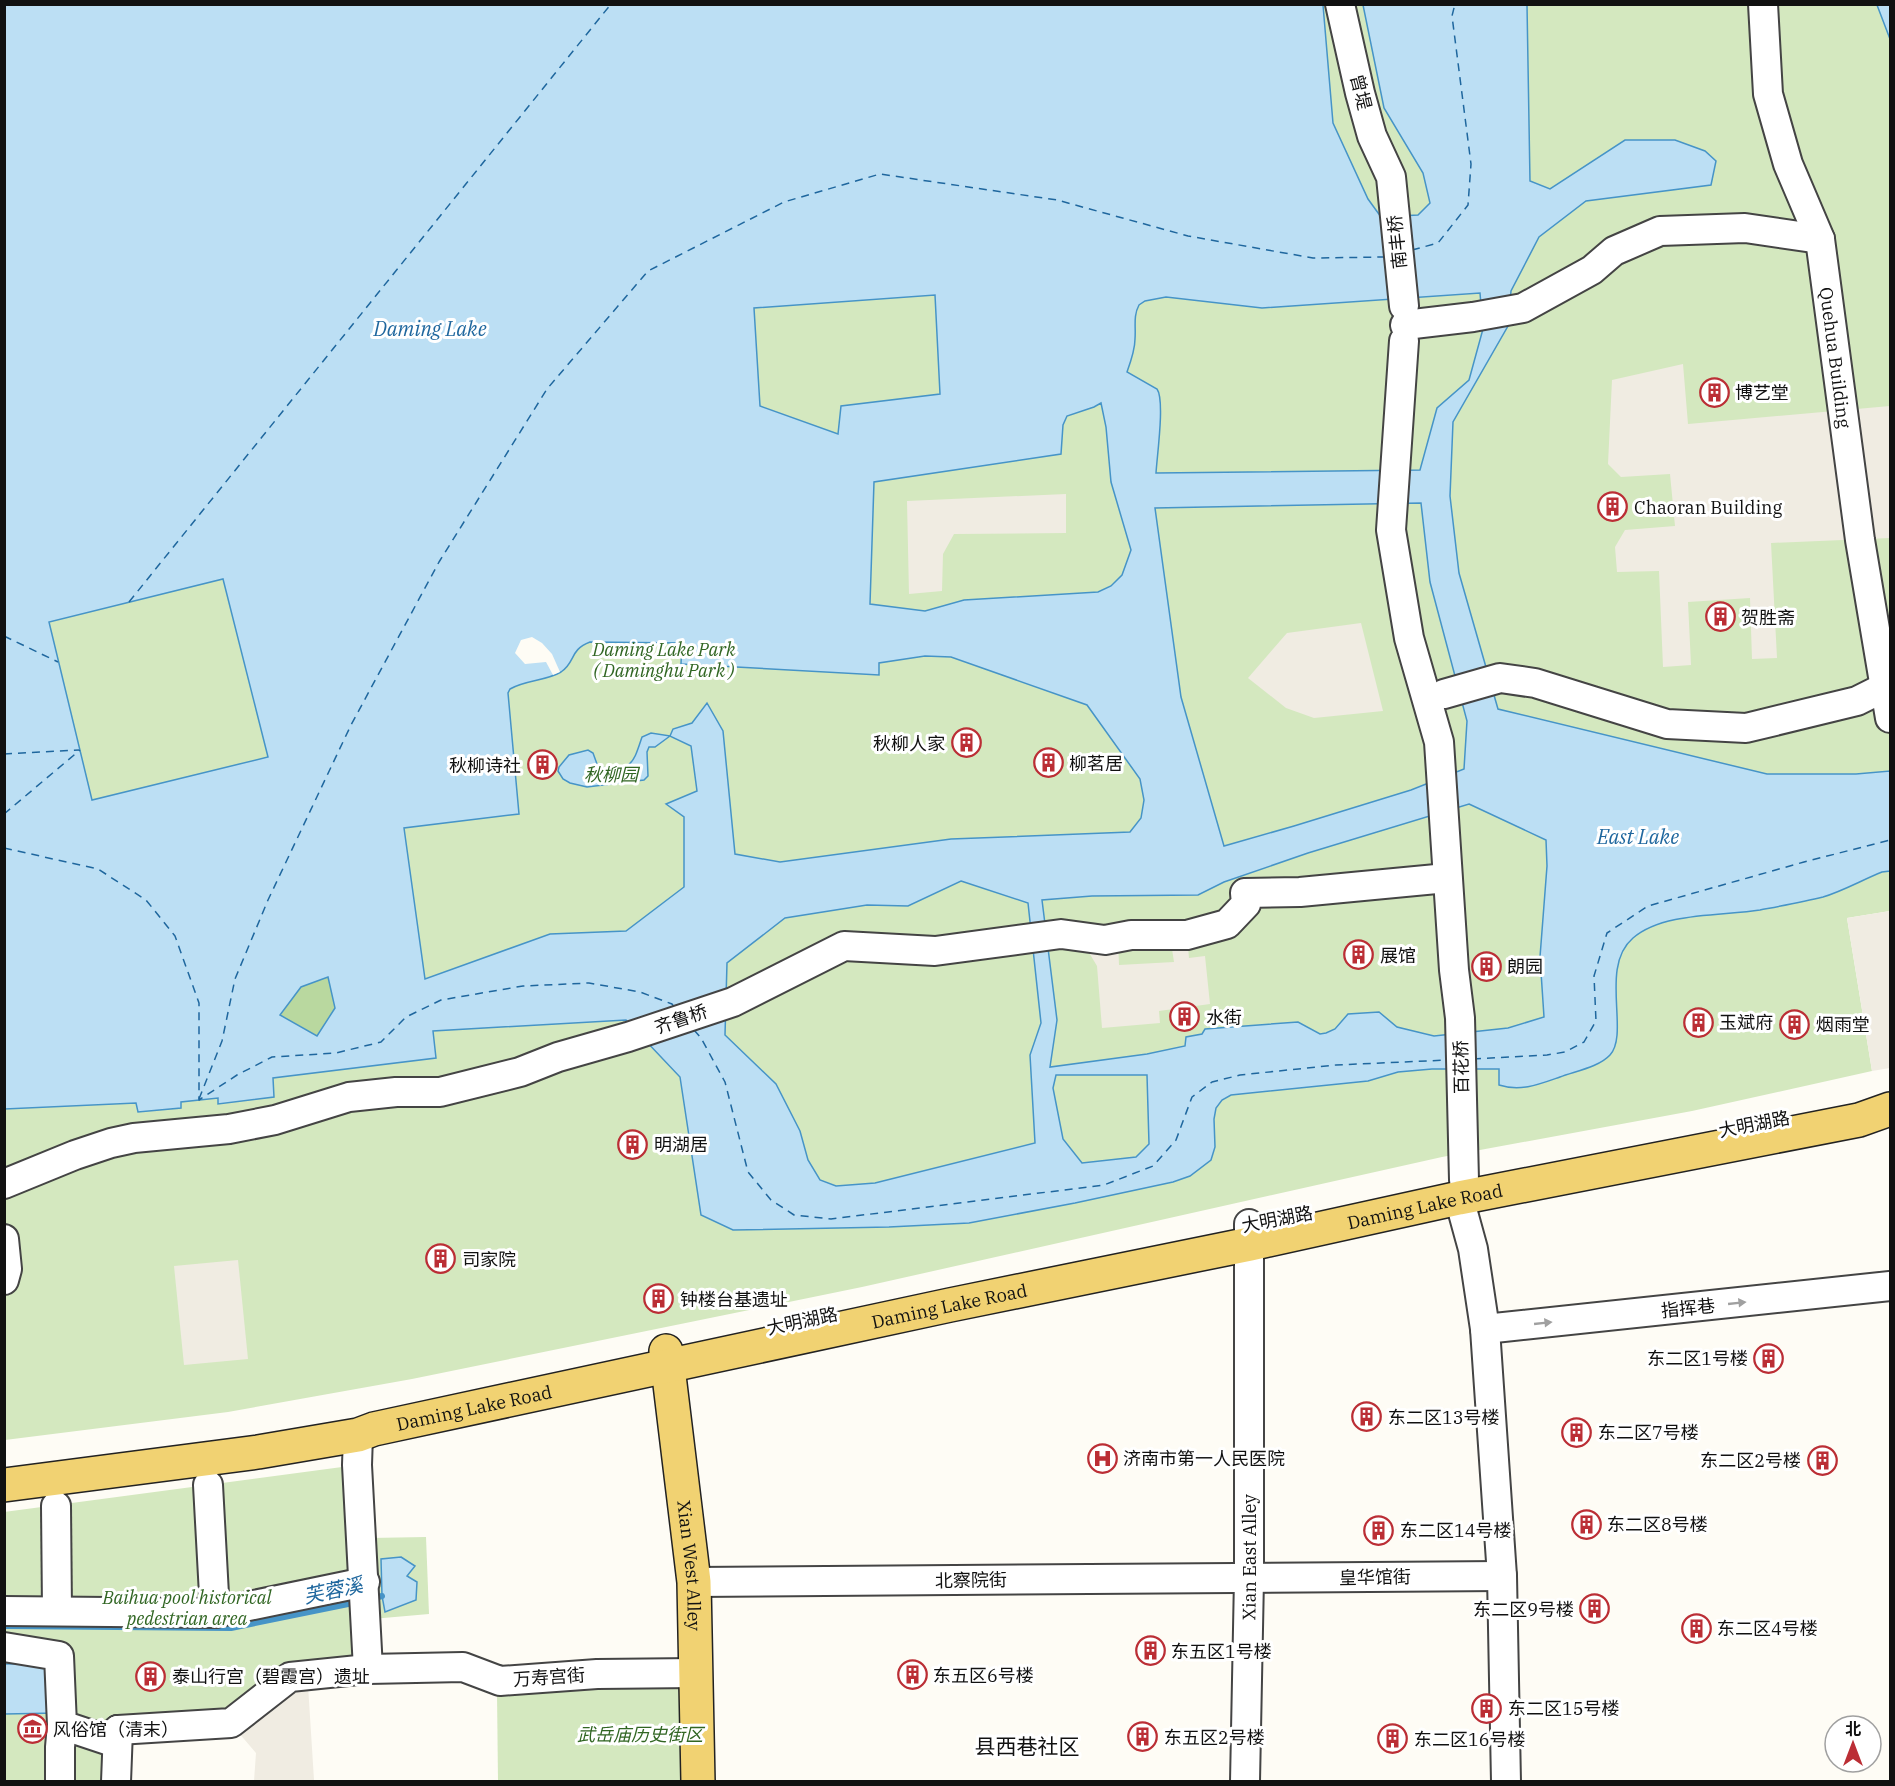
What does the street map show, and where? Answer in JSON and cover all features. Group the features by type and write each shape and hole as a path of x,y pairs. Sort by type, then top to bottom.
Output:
{"main road":[{"name":"大明湖路","path":"1461,1189 1890,1096"},
{"name":"Daming Lake Road","path":"1250,1234 1461,1189 1858,1120 1890,1109"},
{"name":"大明湖路","path":"667,1359 1250,1234"},
{"name":"Daming Lake Road","path":"4,1485 258,1452 358,1435 374,1429 667,1359"},
{"name":"Daming Lake Road","path":"4,1468 219,1442 667,1359"},
{"name":"Xian West Alley","path":"667,1359 694,1582 698,1782"}],"street":[{"name":"曾堤","path":"1340,4 1372,136 1391,177"},
{"name":"Quehua Building","path":"1763,4 1768,94 1788,164 1820,239 1860,540 1890,718"},
{"name":"南丰桥","path":"1391,177 1404,324 1391,530 1408,638 1439,742 1442,766"},
{"path":"1404,324 1473,317 1523,308 1592,270 1614,251 1660,231 1745,228 1820,239"},
{"path":"1444,694 1500,678 1535,683 1667,724 1746,728 1857,701 1885,687"},
{"name":"百花桥","path":"1442,766 1447,878 1460,1018 1461,1189 1485,1329 1502,1576 1506,1782"},
{"name":"齐鲁桥","path":"4,1184 75,1155 134,1138 229,1129 275,1120 349,1096 396,1092 440,1092 520,1072 558,1057 628,1037 733,1002 844,946 934,951 1057,935 1104,940 1131,935 1187,935 1227,924 1246,904 1245,893 1300,892 1447,878"},
{"name":"Xian East Alley","path":"1245,1782 1249,1578 1250,1234"},
{"path":"4,1239 7,1269 4,1280"},
{"name":"指挥巷","path":"1485,1329 1890,1286"},
{"path":"358,1435 357,1466 368,1669"},
{"path":"208,1485 215,1613"},
{"path":"56,1506 57,1610"},
{"name":"皇华馆街","path":"1249,1578 1502,1576"},
{"name":"北察院街","path":"694,1582 1249,1578"},
{"path":"4,1611 215,1613 365,1594"},
{"path":"4,1647 59,1656 62,1725 60,1782"},
{"name":"万寿宫街","path":"62,1725 107,1740 118,1730 231,1723 290,1677 368,1669 463,1666 500,1681 597,1674 696,1673"},
{"path":"116,1782 118,1730"}],"green space":[{"name":"Daming Lake Park ( Daminghu Park )","path":"4,5 1890,5 1890,911 1847,918 1872,1071 1692,1111 1442,1157 862,1287 412,1379 228,1412 5,1440"},
{"path":"328,977 335,1008 317,1036 280,1016 301,987"},
{"name":"Baihua pool historical pedestrian area","path":"357,1465 368,1669 290,1677 231,1723 118,1730 116,1781 5,1781 4,1512"},
{"path":"426,1537 429,1614 372,1619 370,1538"},
{"name":"武岳庙历史街区","path":"685,1685 688,1781 498,1781 497,1693"}],"shaded area":[{"path":"1683,364 1688,424 1890,406 1890,538 1771,543 1777,658 1752,659 1750,598 1688,602 1691,665 1663,667 1659,571 1617,572 1615,547 1625,530 1675,526 1670,474 1621,477 1608,464 1612,380"},
{"path":"1066,494 1066,533 954,534 943,554 942,591 909,594 907,501"},
{"path":"1361,623 1383,711 1314,718 1286,708 1248,678 1287,633"},
{"path":"1890,911 1890,1068 1872,1071 1847,918"},
{"path":"1187,935 1189,958 1205,956 1210,1004 1159,1011 1160,1023 1102,1028 1097,966 1079,936 1118,938 1119,965 1174,962 1170,936"},
{"path":"238,1260 248,1359 184,1365 174,1266"},
{"path":"308,1685 314,1780 399,1781 254,1781 256,1753 238,1732 290,1688"}],"water":[{"name":"Daming Lake","path":"4,5 1323,5 1333,123 1368,199 1381,217 1418,215 1430,203 1423,173 1384,108 1363,5 1527,5 1530,181 1550,189 1625,140 1675,140 1705,151 1716,161 1711,185 1586,201 1539,237 1511,291 1508,326 1453,422 1450,496 1459,573 1498,709 1767,774 1856,774 1890,771 1890,871 1882,872 1823,897 1760,910 1676,919 1646,930 1633,938 1623,950 1618,965 1615,1045 1610,1055 1600,1063 1545,1082 1515,1088 1499,1085 1499,1069 1432,1069 1398,1072 1368,1081 1231,1095 1222,1100 1216,1108 1215,1147 1211,1160 1190,1176 1173,1182 1075,1203 969,1223 889,1227 733,1230 701,1215 680,1077 626,1020 433,1031 436,1058 273,1078 274,1097 218,1104 218,1098 181,1102 181,1108 138,1112 136,1103 5,1109","holes":["1480,293 1483,329 1469,380 1437,408 1420,470 1156,473 1160,416 1159,395 1157,389 1127,372 1134,347 1135,317 1139,305 1145,301 1166,297 1262,308","935,295 940,394 841,406 838,434 760,406 754,308","1101,403 1106,427 1111,482 1131,550 1122,575 1111,586 1098,592 964,600 925,611 870,604 874,482 1061,454 1063,425 1067,416","1421,503 1430,582 1467,721 1464,769 1411,790 1224,846 1181,697 1155,508","223,579 268,757 92,800 49,622","590,642 682,643 681,664 879,675 879,663 925,656 951,657 1087,705 1140,779 1144,800 1141,818 1130,832 951,839 780,862 735,854 723,731 707,703 692,723 673,729 670,736 691,746 697,791 666,804 684,817 684,887 626,931 550,934 425,979 404,828 519,814 508,693 516,686 561,672 576,652","1469,804 1546,840 1547,866 1540,957 1544,1017 1508,1028 1434,1036 1397,1027 1379,1012 1348,1014 1335,1029 1326,1033 1320,1034 1298,1022 1205,1029 1202,1034 1186,1037 1185,1046 1147,1054 1050,1067 1057,1020 1042,900 1092,896 1198,895 1224,882 1308,853","961,881 1028,903 1041,1023 1030,1055 1035,1143 875,1183 836,1186 820,1180 808,1160 800,1131 776,1084 725,1035 727,963 785,918 867,905 908,906","328,977 335,1008 317,1036 280,1015 301,987","1056,1075 1147,1075 1149,1144 1136,1157 1082,1163 1063,1139 1053,1088"]},
{"path":"1877,5 1890,5 1890,39"},
{"path":"651,733 670,736 655,747 649,747 647,752 648,776 644,780 587,787 570,783 563,779 558,771 569,755 588,750 593,753 599,767 625,767 633,760 642,737"},
{"path":"401,1557 415,1566 407,1576 417,1582 416,1600 385,1612 381,1559"},
{"path":"56,1663 57,1713 5,1714 4,1664"}],"pier":[{"path":"532,637 542,643 552,654 560,672 553,675 546,662 525,664 515,653 521,640"}],"waterway":[{"name":"芙蓉溪","path":"371,1599 382,1596"},
{"name":"芙蓉溪","path":"4,1626 231,1628 358,1602"}],"ferry route":[{"path":"129,602 611,4"},
{"path":"1412,250 1438,243 1468,205 1471,164 1452,16 1455,4"},
{"path":"199,1099 222,1041 235,979 268,900 351,725 439,562 547,389 648,271 784,202 880,174 1057,200 1188,236 1313,258 1384,257"},
{"path":"4,636 58,662"},
{"path":"4,754 79,750"},
{"path":"4,814 80,750"},
{"path":"1473,1059 1547,1055 1565,1052 1584,1042 1596,1021 1594,976 1607,933 1648,906 1890,840"},
{"path":"4,848 98,869 146,900 175,936 199,1003 199,1100 237,1075 272,1057 336,1053 381,1042 406,1017 441,1000 523,986 589,983 640,992 672,1004 675,1008"},
{"path":"694,1030 701,1038 725,1082 748,1172 771,1200 794,1215 831,1219 1104,1185 1153,1166 1176,1140 1192,1097 1212,1082 1240,1075 1336,1065 1448,1060"}],"place":[{"name":"博艺堂","path":"1714,392"},
{"name":"Chaoran Building","path":"1613,507"},
{"name":"贺胜斋","path":"1720,617"},
{"name":"秋柳人家","path":"966,743"},
{"name":"柳茗居","path":"1048,763"},
{"name":"秋柳诗社","path":"542,765"},
{"name":"展馆","path":"1359,955"},
{"name":"朗园","path":"1486,966"},
{"name":"水街","path":"1185,1017"},
{"name":"玉斌府","path":"1698,1022"},
{"name":"烟雨堂","path":"1795,1024"},
{"name":"明湖居","path":"633,1144"},
{"name":"司家院","path":"441,1259"},
{"name":"钟楼台基遗址","path":"659,1299"},
{"name":"东二区1号楼","path":"1769,1358"},
{"name":"东二区13号楼","path":"1367,1417"},
{"name":"东二区7号楼","path":"1577,1432"},
{"name":"济南市第一人民医院","path":"1102,1458"},
{"name":"东二区2号楼","path":"1822,1460"},
{"name":"东二区8号楼","path":"1586,1524"},
{"name":"东二区14号楼","path":"1379,1530"},
{"name":"东二区9号楼","path":"1595,1609"},
{"name":"东二区4号楼","path":"1696,1628"},
{"name":"东五区1号楼","path":"1150,1651"},
{"name":"东五区6号楼","path":"912,1675"},
{"name":"泰山行宫（碧霞宫）遗址","path":"151,1676"},
{"name":"东二区15号楼","path":"1487,1708"},
{"name":"风俗馆（清末）","path":"32,1729"},
{"name":"东五区2号楼","path":"1143,1737"},
{"name":"东二区16号楼","path":"1393,1739"}],"district":[{"name":"县西巷社区","path":"1027,1746"}],"park label":[{"name":"秋柳园","path":"611,774"}],"water label":[{"name":"East Lake","path":"1638,836"}]}
